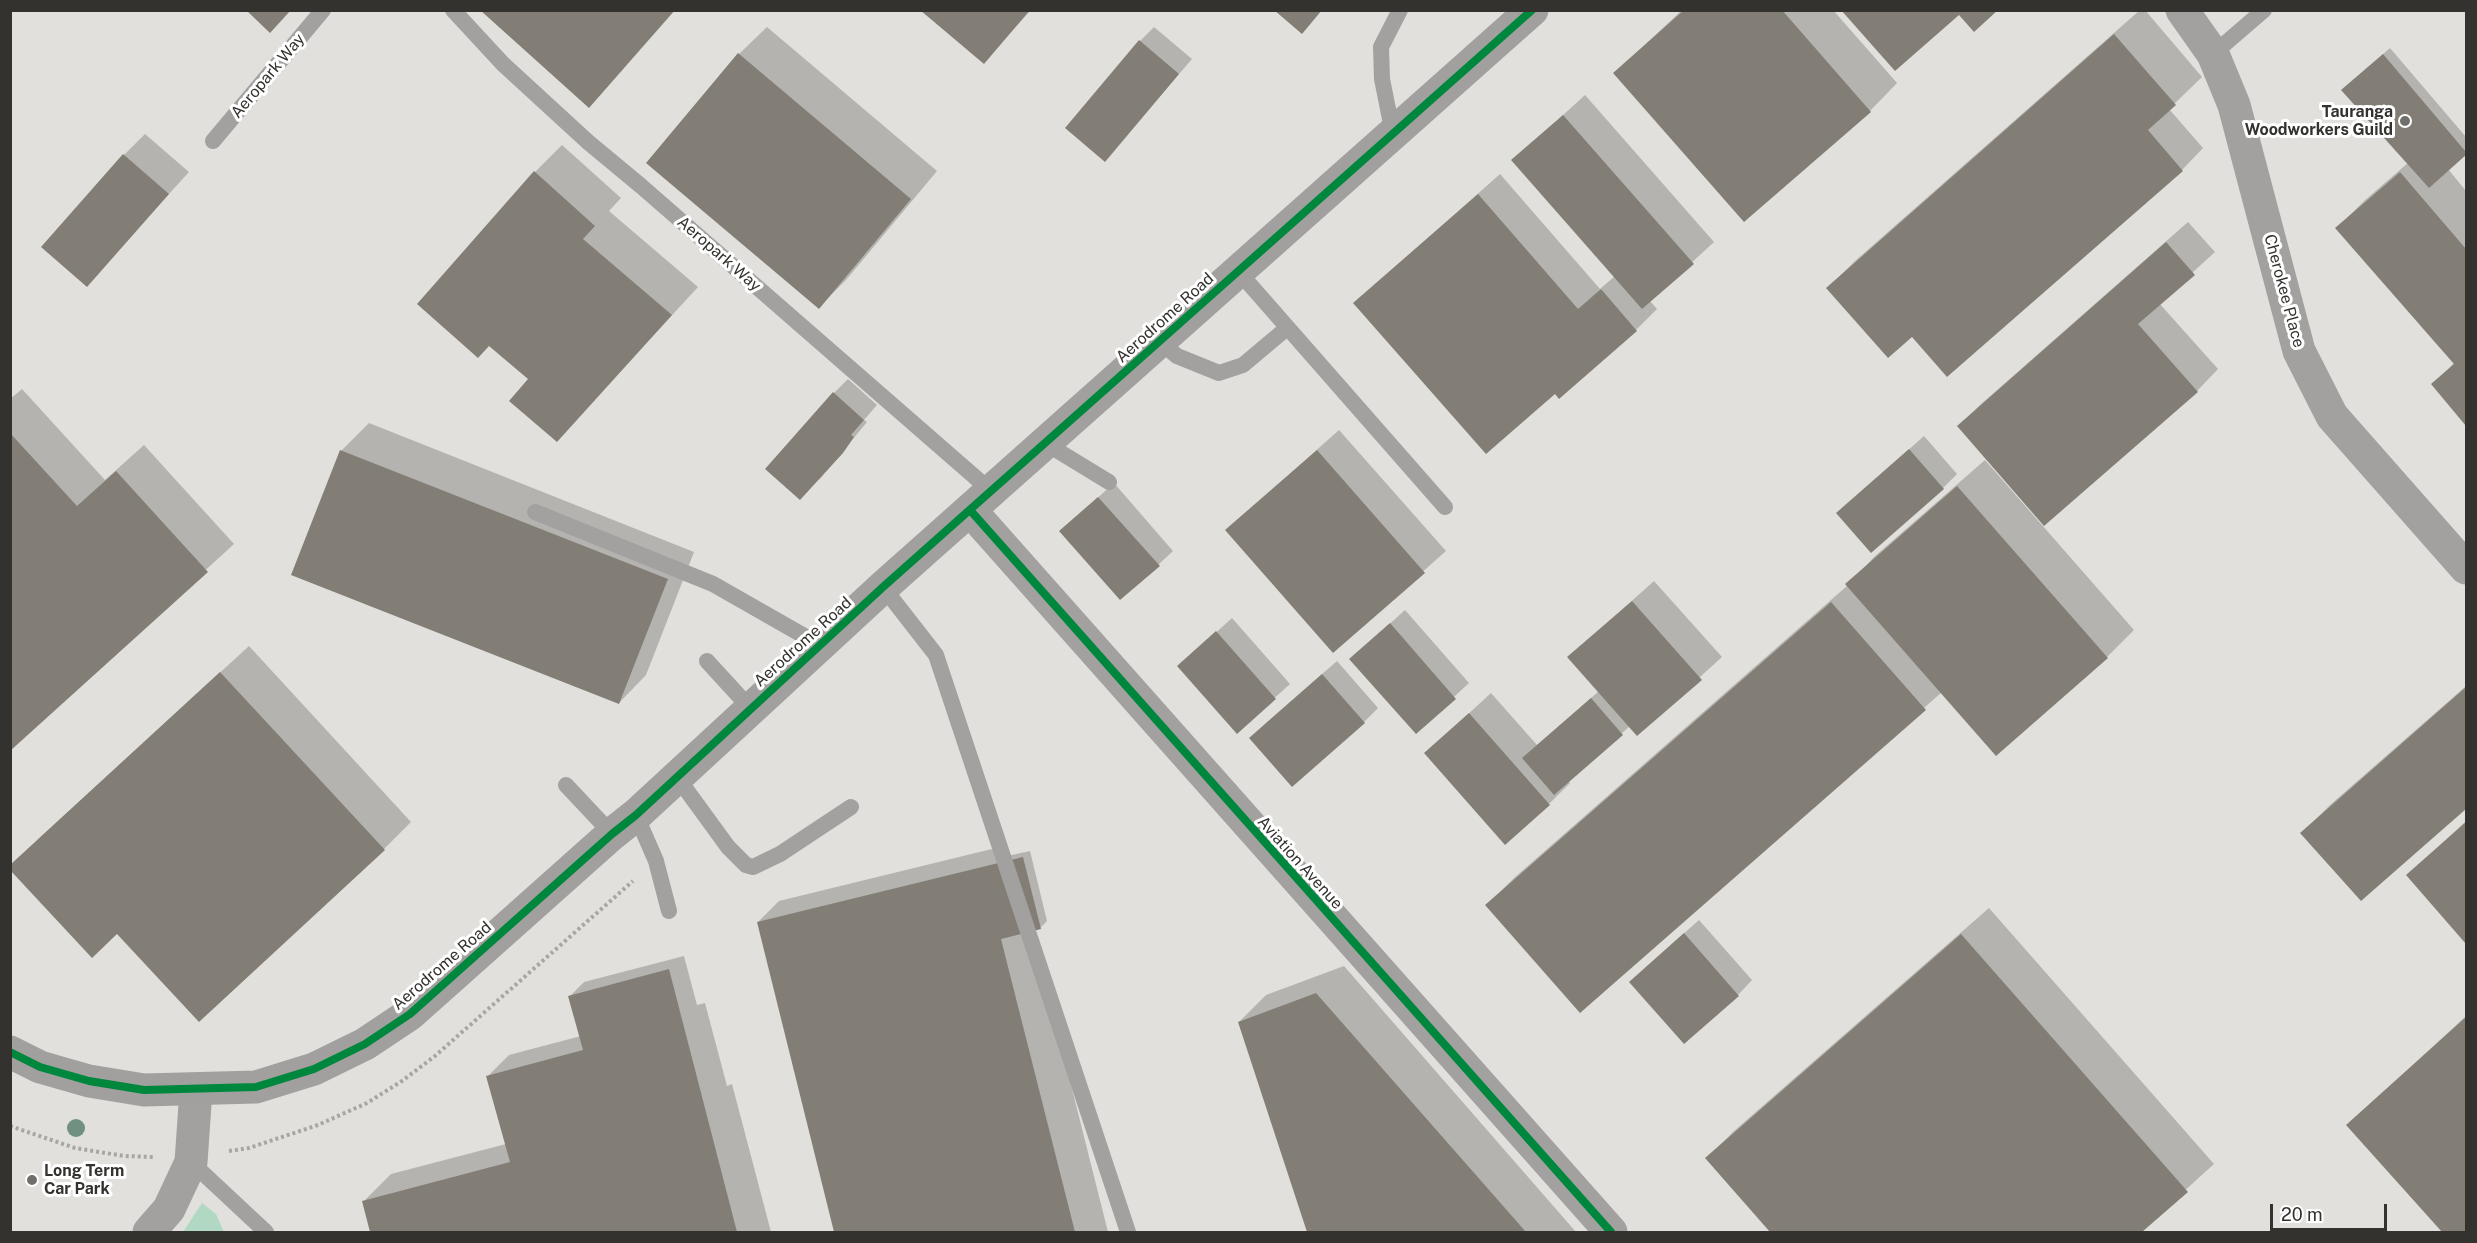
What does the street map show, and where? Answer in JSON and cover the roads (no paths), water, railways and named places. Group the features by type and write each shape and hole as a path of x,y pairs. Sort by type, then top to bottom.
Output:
{"street":[{"name":"Aerodrome Road","path":"10,1052 40,1066 89,1081 144,1090 256,1087 314,1069 365,1044 410,1014 677,777 750,708 1045,442 1532,10"},
{"name":"Cherokee Place","path":"2182,10 2213,54 2234,105 2299,351 2332,416 2466,568"},
{"name":"Aviation Avenue","path":"981,500 1611,1233"},
{"path":"149,1233 169,1209 191,1162 196,1090"}],"lane":[{"name":"Aeropark Way","path":"213,141 323,10"},
{"name":"Aeropark Way","path":"453,10 503,64 981,500"},
{"path":"1393,134 1382,79 1381,47 1400,10"},
{"path":"2213,54 2264,10"},
{"path":"1238,271 1444,507"},
{"path":"1159,341 1177,356 1195,365 1219,373 1229,372 1243,365 1287,328"},
{"path":"1045,442 1109,482"},
{"path":"535,512 713,584 820,645"},
{"path":"883,587 936,655 1128,1233"},
{"path":"707,661 750,708"},
{"path":"677,777 728,847 746,865 753,867 780,854 851,807"},
{"path":"566,785 624,824 656,861 669,911"},
{"path":"191,1162 266,1233"}],"place":[{"name":"Tauranga Woodworkers Guild","path":"2405,121"},
{"name":"Long Term Car Park","path":"32,1180"}]}
